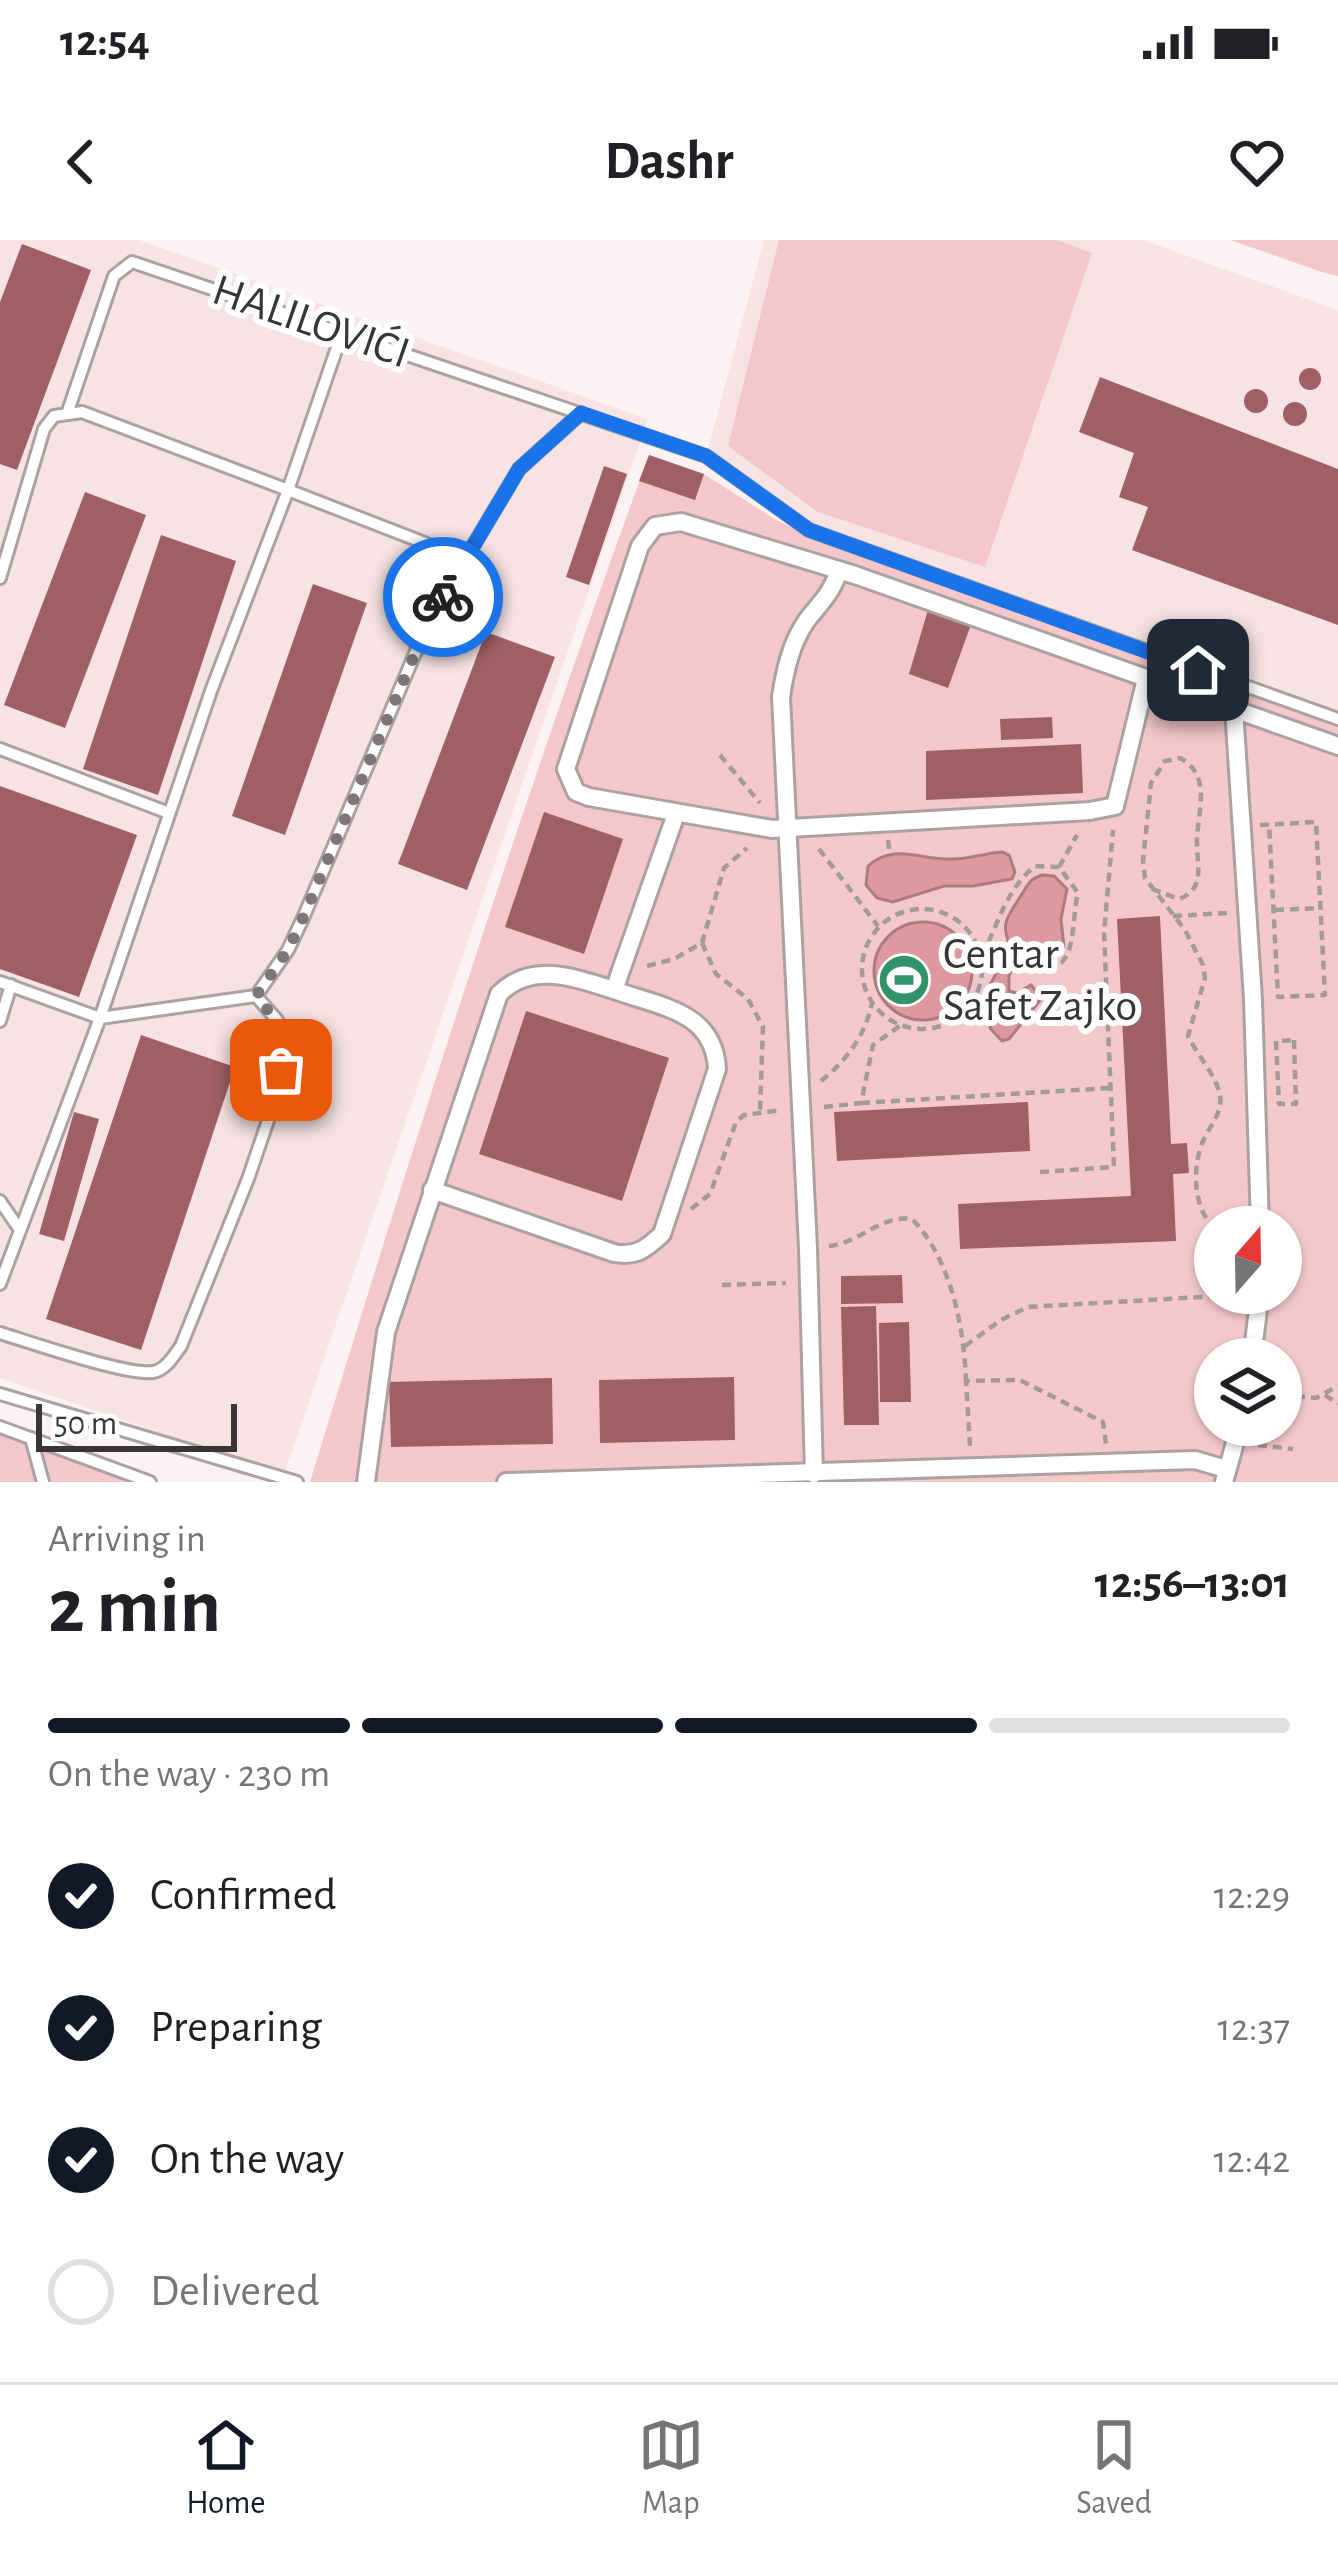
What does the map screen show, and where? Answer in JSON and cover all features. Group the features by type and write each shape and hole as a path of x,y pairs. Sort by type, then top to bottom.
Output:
{"street":[{"path":"1146,679 1115,806 1090,811 779,828 676,814 577,793 566,770 646,534 655,526 681,522 839,570 1338,746"},
{"path":"814,1474 808,1248 779,828 781,724 785,671 799,633 832,593 839,570"},
{"path":"1234,709 1253,999 1259,1206"},
{"path":"614,991 676,814"},
{"path":"366,1482 386,1332 432,1190 499,994 521,976 574,977 693,1019 708,1033 716,1049 717,1069 662,1234 646,1250 629,1256 432,1190"},
{"path":"506,1482 1195,1460 1225,1475 1233,1446"}],"lane":[{"name":"HALILOVIĆI","path":"67,414 114,276 132,262 706,456 809,530 1338,719"},
{"path":"0,1284 100,1018 342,333"},
{"path":"0,578 44,428 54,416 82,412 466,559"},
{"path":"0,1021 6,984 100,1018 256,996 288,950 304,916 430,618 519,469 581,413"},
{"path":"0,748 169,813"},
{"path":"0,1333 90,1360 153,1372 167,1364 181,1346 276,1097 287,1044 277,1019 256,996"},
{"path":"0,1201 20,1230"},
{"path":"0,1394 297,1482"},
{"path":"0,1427 151,1482"},
{"path":"31,1438 43,1482"}],"path":[{"path":"720,754 779,828 769,841 742,851 724,868 702,943 713,969 748,1000 763,1027 760,1112"},
{"path":"1152,890 1179,899 1191,894 1198,883 1197,834 1203,796 1192,765 1180,758 1165,761 1151,783 1143,861 1145,878 1152,890 1185,930 1204,971 1188,1036 1220,1090 1221,1107 1198,1157 1201,1206"},
{"path":"1040,1172 1114,1167 1104,933 1115,806"},
{"path":"1059,867 1090,811"},
{"path":"1316,822 1321,908 1325,995 1278,997 1269,824 1316,822"},
{"path":"811,827 817,845 878,927"},
{"path":"982,956 975,938 946,913 909,910 888,916 868,943 862,963 864,984 872,1003 901,1025 938,1028 955,1020 979,992 982,956 1003,904 1035,866 1059,867"},
{"path":"987,945 1052,965 1062,962 1072,948 1071,919 1078,893 1059,867"},
{"path":"1273,910 1321,908"},
{"path":"624,964 662,964 702,943"},
{"path":"800,1101 834,1070 863,1033 872,1003"},
{"path":"861,1103 873,1045 901,1025"},
{"path":"863,1033 873,1045"},
{"path":"1294,1040 1296,1104 1279,1104 1276,1041 1294,1040"},
{"path":"670,1213 701,1205 710,1194 736,1122 744,1115 800,1101 861,1103 1110,1088"},
{"path":"808,1248 845,1244 892,1219 912,1219 947,1278 965,1346 971,1470"},
{"path":"722,1285 809,1282"},
{"path":"965,1346 1013,1312 1028,1307 1194,1296"},
{"path":"966,1381 1020,1380 1096,1418 1105,1426 1105,1464"},
{"path":"1302,1399 1325,1395 1338,1386"},
{"path":"1325,1395 1338,1404"},
{"path":"1282,1446 1293,1449"}],"shaded area":[{"path":"0,240 139,240 648,419 284,1475 0,1378"},
{"path":"764,240 1143,240 1338,310 1338,719 809,530 706,456"},
{"path":"779,240 1056,240 1092,253 985,567 818,512 728,446"},
{"path":"1230,240 1338,240 1338,276 1325,273"},
{"name":"Centar Safet Zajko","path":"649,455 704,474 776,520 826,543 1338,726 1338,1482 310,1482 558,710"},
{"path":"888,855 953,859 1009,855 1015,872 1012,879 944,886 893,902 877,898 866,885 868,866"},
{"path":"1042,875 1054,876 1067,889 1061,919 1064,947 1056,956 1019,950 1009,991 1017,993 1031,985 1042,998 1009,1039 1002,1041 990,1028 993,1012 979,1007 1010,946 1009,915 1029,883"},
{"path":"923,922 950,930 964,944 972,971 964,998 950,1012 923,1020 896,1012 882,998 874,971 882,944 896,930"},
{"path":"0,1429 150,1482 0,1482"}],"building":[{"path":"22,244 91,270 17,470 0,464 0,302"},
{"path":"1310,368 1321,379 1310,390 1299,379"},
{"path":"1100,377 1338,469 1338,625 1132,550 1148,507 1119,497 1134,453 1079,432"},
{"path":"1256,389 1268,401 1256,413 1244,401"},
{"path":"1295,402 1304,405 1304,423 1295,426 1286,423 1283,414 1286,405"},
{"path":"649,455 704,474 695,500 639,481"},
{"path":"604,466 627,474 589,585 566,577"},
{"path":"85,492 146,515 65,728 4,705"},
{"path":"161,535 236,561 158,795 83,769"},
{"path":"313,584 367,603 285,835 232,816"},
{"path":"930,603 973,619 948,688 909,674"},
{"path":"486,632 555,657 467,890 398,864"},
{"path":"1052,717 1053,738 1001,740 1000,719"},
{"path":"1081,744 1083,793 926,800 926,751"},
{"path":"0,786 137,835 79,997 0,969"},
{"path":"544,812 623,839 584,954 505,927"},
{"path":"1160,916 1171,1144 1187,1143 1189,1173 1173,1174 1176,1241 960,1249 958,1204 1131,1196 1117,919"},
{"path":"526,1011 669,1058 622,1201 479,1154"},
{"path":"141,1035 235,1067 141,1350 46,1319"},
{"path":"1028,1102 1030,1151 837,1161 834,1112"},
{"path":"74,1112 99,1119 64,1241 39,1234"},
{"path":"902,1275 903,1303 841,1304 841,1276"},
{"path":"876,1306 879,1425 844,1425 841,1307"},
{"path":"909,1322 911,1402 880,1402 879,1323"},
{"path":"734,1377 735,1440 600,1443 599,1380"},
{"path":"552,1378 553,1444 391,1447 389,1382"}],"way so far":[{"path":"281,1070 287,1044 277,1019 256,996 288,950 304,916 443,597"}],"place":[{"name":"Centar Safet Zajko","path":"904,980"}],"route":[{"path":"443,597 519,469 581,413 706,456 809,530 1198,670"}]}
